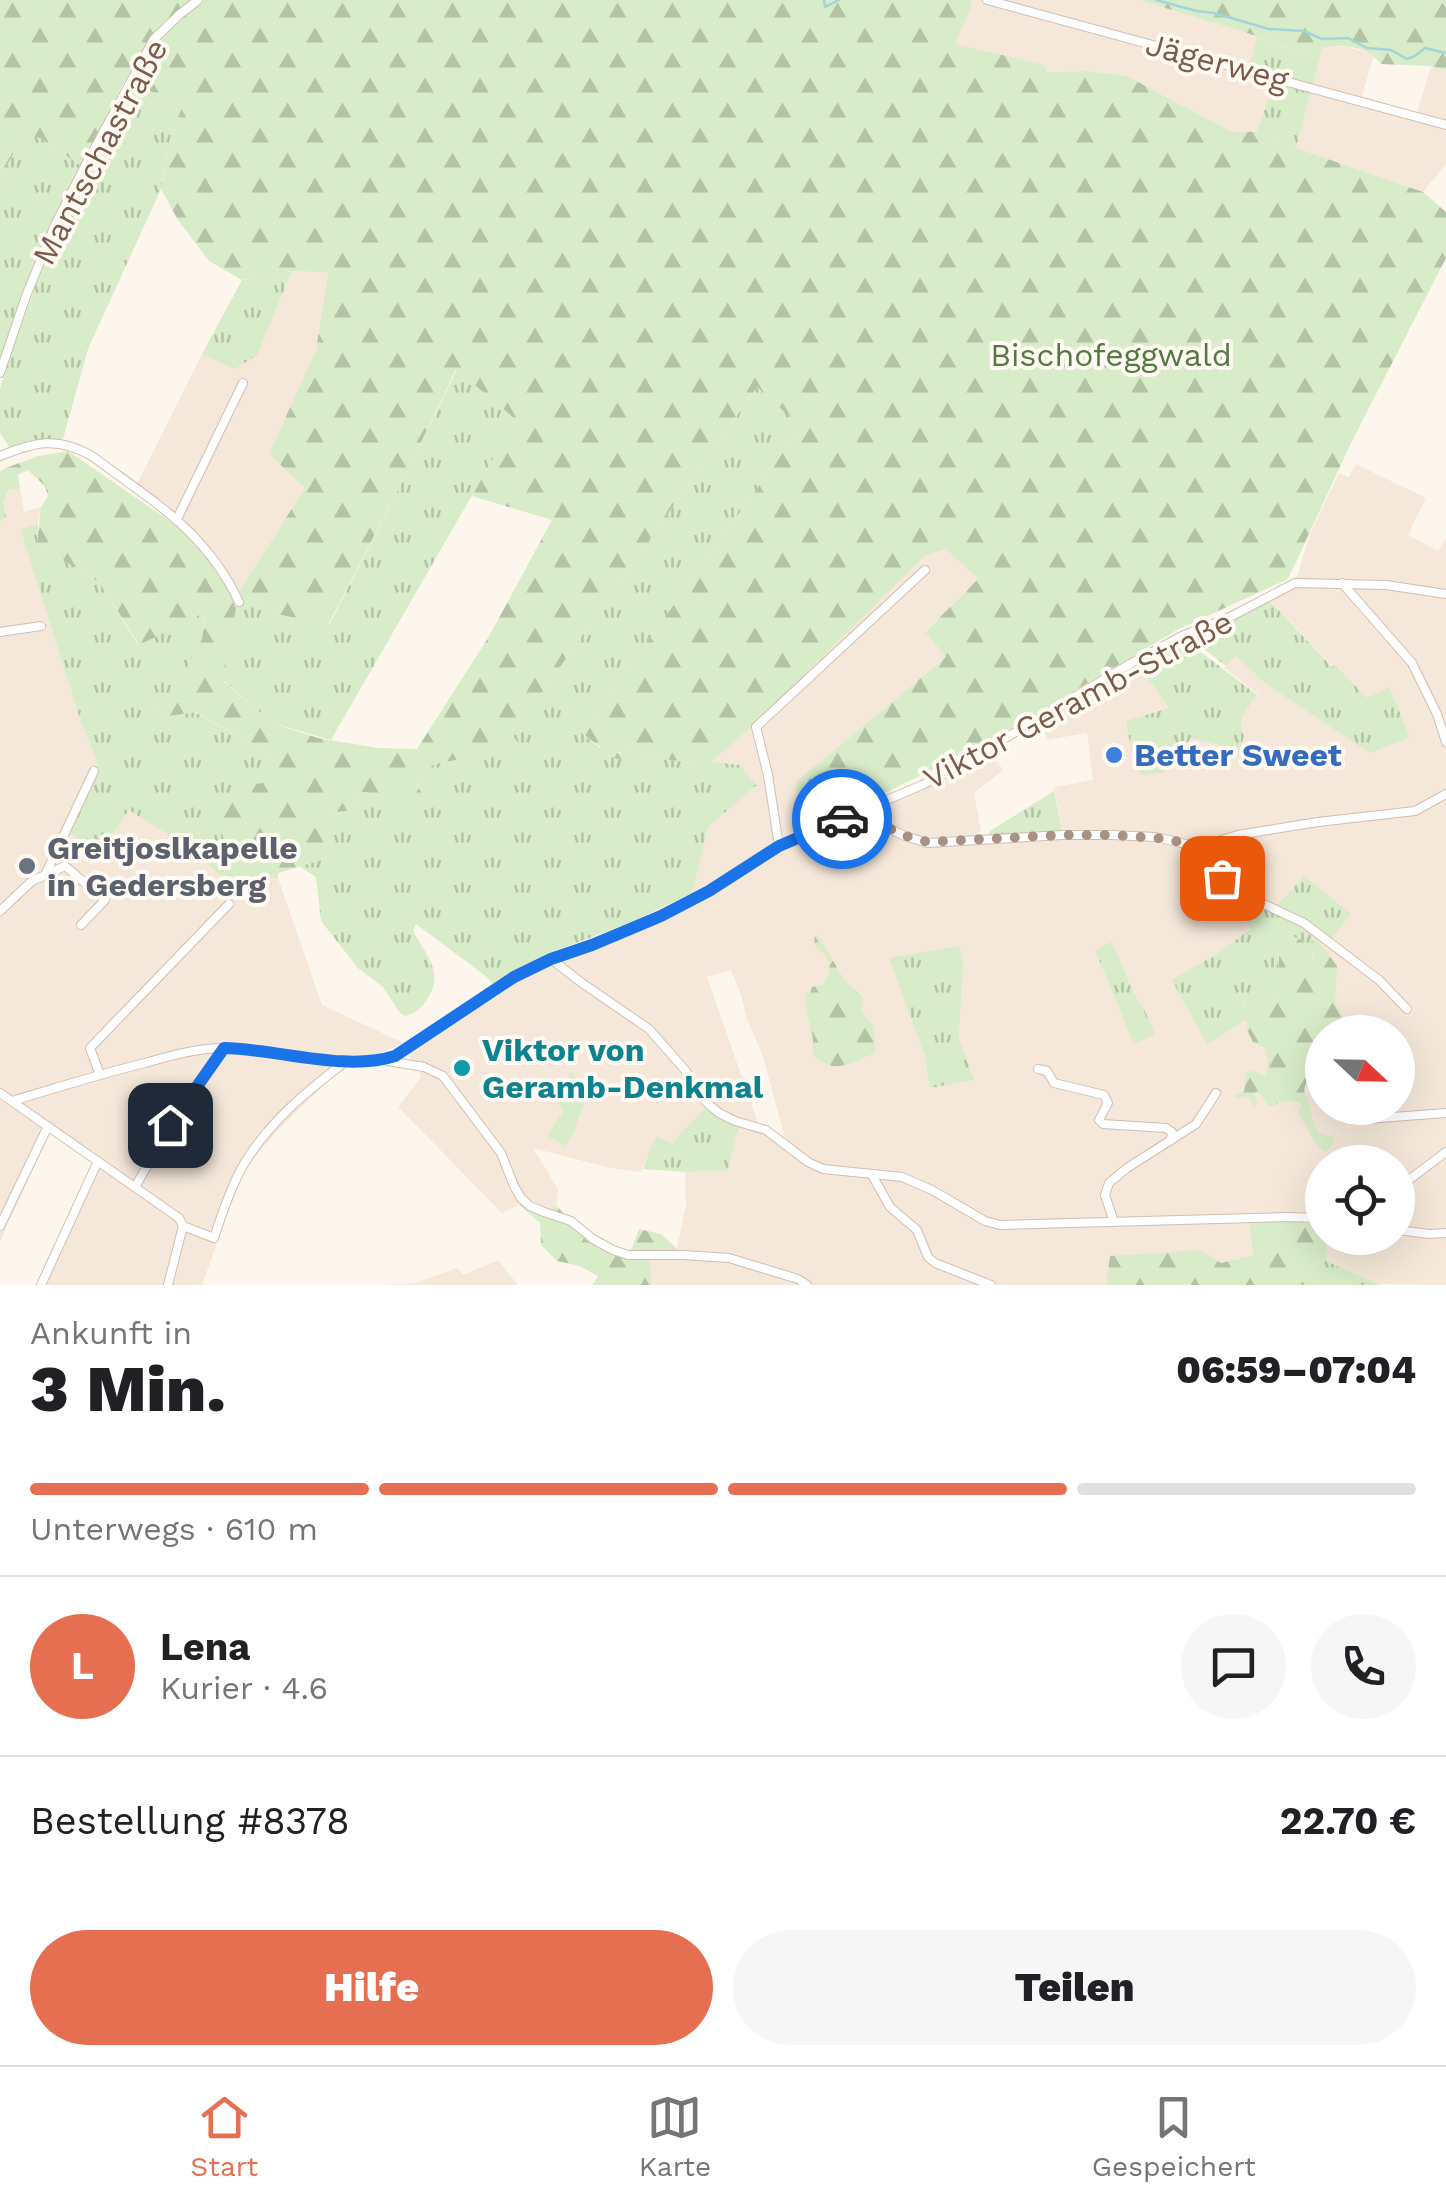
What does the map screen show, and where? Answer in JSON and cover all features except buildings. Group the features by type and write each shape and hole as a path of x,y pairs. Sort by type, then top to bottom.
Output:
{"street":[{"name":"Mantschastraße","path":"0,373 56,222 84,168 154,39 198,0"},
{"name":"Jägerweg","path":"987,0 1446,125"},
{"path":"177,519 243,383"},
{"path":"0,456 41,444 78,448 177,519 208,549 239,602"},
{"path":"779,846 756,727 925,570"},
{"name":"Viktor Geramb-Straße","path":"12,1100 187,1052 224,1048 346,1061 382,1060 413,1046 508,980 661,916 779,846 922,785 1130,664 1295,583 1386,585 1446,594"},
{"path":"1342,584 1412,663 1438,714 1446,742"},
{"path":"0,632 41,626"},
{"path":"46,873 94,770"},
{"path":"855,813 928,842 1112,835 1156,837 1198,848 1238,835 1290,826 1416,811 1446,794"},
{"path":"1198,848 1236,891 1304,924 1379,980 1407,1009"},
{"path":"0,911 32,881 65,866 106,900 81,925"},
{"path":"100,1074 90,1048 229,904"},
{"path":"551,959 650,1029 719,1114 766,1130 822,1169 912,1180 1000,1225 1305,1218"},
{"path":"135,1187 184,1104 224,1048"},
{"path":"382,1060 424,1068 442,1076 501,1153 514,1186 526,1202 570,1221 603,1245 628,1255 730,1258 807,1285"},
{"path":"183,1226 214,1238 236,1180 253,1150 294,1104 346,1061"},
{"path":"1038,1068 1046,1071 1054,1083 1106,1097 1108,1103 1099,1118 1103,1124 1166,1128 1172,1132 1171,1140"},
{"path":"0,1093 179,1218 183,1226 168,1285"},
{"path":"1114,1222 1105,1195 1109,1183 1196,1124 1216,1093"},
{"path":"1415,1115 1446,1113"},
{"path":"0,1226 48,1126"},
{"path":"1415,1175 1446,1152"},
{"path":"41,1285 98,1161"},
{"path":"872,1175 890,1208 917,1230 934,1263 990,1285"},
{"path":"1415,1232 1446,1233"}],"shaded area":[{"path":"971,0 1139,0 1257,36 1249,68 1276,74 1257,132 1230,131 1127,76 1087,71 1046,72 954,44"},
{"path":"1323,46 1348,47 1374,55 1362,96 1417,113 1431,66 1446,70 1446,164 1423,192 1296,148"},
{"path":"292,271 328,271 316,350 270,453 305,488 239,592 184,521 137,484 202,354 235,368 256,355"},
{"path":"1356,464 1426,498 1408,535 1438,551 1446,537 1446,1233 1415,1231 1415,1145 1305,1145 1305,1218 1249,1219 1253,1255 1221,1263 1110,1256 1106,1285 652,1285 649,1255 677,1248 686,1205 685,1172 728,1169 739,1127 706,1109 673,1145 659,1136 641,1172 533,1148 558,1189 557,1206 546,1215 522,1203 502,1213 398,1107 421,1077 404,1051 497,987 689,901 708,827 757,785 740,765 711,762 756,723 925,556 947,549 978,579 925,631 946,657 796,783 802,815 836,800 845,817 989,749 1003,770 974,793 981,831 971,838 1063,834 1054,787 1093,780 1087,733 1047,740 1041,718 1137,660 1169,708 1134,762 1191,738 1241,730 1242,717 1258,694 1224,668 1235,655 1266,684 1370,752 1389,688 1367,699 1267,597 1295,583 1310,534 1339,473 1349,477","holes":["731,970 762,1053 785,1138 758,1123 707,977"]},
{"path":"10,488 20,489 24,512 41,507 38,524 20,529 80,719 98,765 129,810 196,853 243,897 255,878 278,878 322,1005 404,1043 340,1070 247,1166 202,1285 36,1285 92,1163 49,1133 0,1242 0,522 6,516 3,503"},
{"path":"1415,1236 1446,1237 1446,1285 1378,1284 1326,1261 1327,1255 1415,1255"},
{"path":"498,1260 518,1285 386,1285 415,1283 457,1268 463,1275"}],"green space":[{"name":"Bischofeggwald","path":"0,0 971,0 955,44 1044,65 1046,72 1087,71 1127,76 1230,131 1257,132 1423,192 1446,212 1446,258 1351,443 1288,579 1177,630 983,745 844,813 835,800 802,815 795,783 946,657 925,632 978,579 946,549 925,556 756,723 711,762 650,760 614,742 610,748 631,760 626,762 604,754 582,733 801,427 757,387 541,694 507,727 522,748 434,764 417,778 423,794 422,801 415,806 374,793 360,793 351,810 332,813 324,822 332,840 328,858 278,873 278,878 255,878 224,840 217,817 245,785 272,782 272,756 196,712 161,717 154,705 177,686 202,639 206,612 139,645 100,583 37,544 41,507 48,496 45,486 28,470 18,475 20,489 9,489 3,503 6,516 0,522 0,472 38,456 68,451 183,530 237,603 223,681 272,723 318,738 378,748 417,749 488,638 552,520 472,496 515,419 456,369 328,625 277,614 239,592 305,488 269,454 316,350 328,272 292,271 242,280 209,261 178,220 161,189 170,139 183,105 125,80 82,166 38,137 19,143 0,178"},
{"path":"1139,0 1446,0 1446,70 1381,64 1364,51 1344,46 1301,53"},
{"path":"1257,36 1301,53 1323,46 1296,148 1257,132 1276,75 1249,68"},
{"path":"133,83 184,105 170,139 161,189 88,349 63,439 10,448 0,433 0,388 12,350 53,239"},
{"path":"38,137 82,166 43,246 0,361 0,178 19,143"},
{"path":"292,271 257,355 235,369 202,354 242,280"},
{"path":"457,369 516,419 331,740 272,723 223,680 239,592 277,614 329,625"},
{"path":"757,387 801,427 582,733 609,756 622,753 612,751 614,742 650,760 740,765 757,785 708,827 692,893 634,921 550,953 492,984 416,924 413,931 431,962 433,987 424,1003 405,1016 383,987 358,968 321,921 316,877 299,866 328,858 324,822 332,813 351,810 360,793 419,789 417,778 434,764 521,748 506,727 541,694"},
{"path":"38,524 37,544 100,583 138,645 206,611 202,639 177,687 154,705 161,717 195,712 272,756 272,782 224,840 255,878 244,898 196,853 129,810 97,856 69,831 98,765 20,529"},
{"path":"1270,601 1367,698 1389,687 1410,737 1370,753 1266,684 1236,656 1226,666 1190,638"},
{"path":"1185,640 1257,695 1242,717 1244,736 1240,750 1191,738 1164,773 1140,775 1138,762 1133,762 1126,721 1169,708 1141,668"},
{"path":"1054,791 1062,831 989,835 990,831"},
{"path":"1304,876 1351,914 1330,940 1276,907"},
{"path":"1228,887 1292,919 1318,936 1318,940 1314,939 1312,962 1304,954 1302,940 1294,937 1278,955 1283,988 1274,1000 1261,1009 1256,1000 1243,1000 1247,1019 1207,1044 1172,980 1251,929 1225,889"},
{"path":"818,935 845,981 862,996 861,1011 874,1026 875,1053 842,1066 828,1065 812,1054 805,993 824,984 829,971 826,958 814,944"},
{"path":"1293,937 1302,940 1304,954 1312,962 1310,944 1318,940 1337,966 1335,1005 1342,1015 1305,1015 1305,1124 1298,1112 1301,1104 1294,1101 1269,1106 1257,1091 1254,1107 1248,1096 1235,1095 1244,1092 1250,1070 1266,1076 1265,1048 1253,1042 1248,1032 1244,995 1256,1000 1261,1009 1274,1000 1283,988 1279,951"},
{"path":"1112,942 1155,1034 1134,1044 1095,950"},
{"path":"959,946 963,960 959,1039 974,1080 930,1088 925,1056 889,958"},
{"path":"572,1071 587,1095 565,1146 547,1136 564,1110 555,1101"},
{"path":"706,1108 739,1127 728,1170 643,1169 658,1136 673,1144"},
{"path":"1306,1125 1315,1125 1334,1141 1332,1145 1318,1145"},
{"path":"521,1203 545,1215 557,1206 586,1240 621,1258 632,1248 639,1229 661,1234 677,1249 649,1255 652,1285 593,1285 598,1276 580,1266 557,1261 541,1245 540,1223"},
{"path":"1249,1218 1305,1223 1305,1226 1253,1255"},
{"path":"1305,1226 1305,1255 1327,1255 1326,1261 1293,1269 1289,1279 1299,1285 1106,1285 1110,1256 1200,1250 1221,1263 1253,1255"},
{"path":"1326,1261 1383,1285 1299,1285 1289,1280 1292,1269"}],"waterway":[{"path":"824,0 825,7 839,0"},
{"path":"1156,0 1269,29 1304,31 1322,39 1348,38 1367,48 1391,50 1407,59 1425,48 1446,53"}],"way so far":[{"path":"842,819 855,813 921,842 1063,835 1169,839 1198,848 1222,878"}],"place":[{"name":"Better Sweet","path":"1114,755"},
{"name":"Greitjoslkapelle in Gedersberg","path":"27,866"},
{"name":"Viktor von Geramb-Denkmal","path":"462,1068"}],"route":[{"path":"170,1125 224,1048 366,1062 395,1056 514,977 661,916 779,846 842,819"}]}
